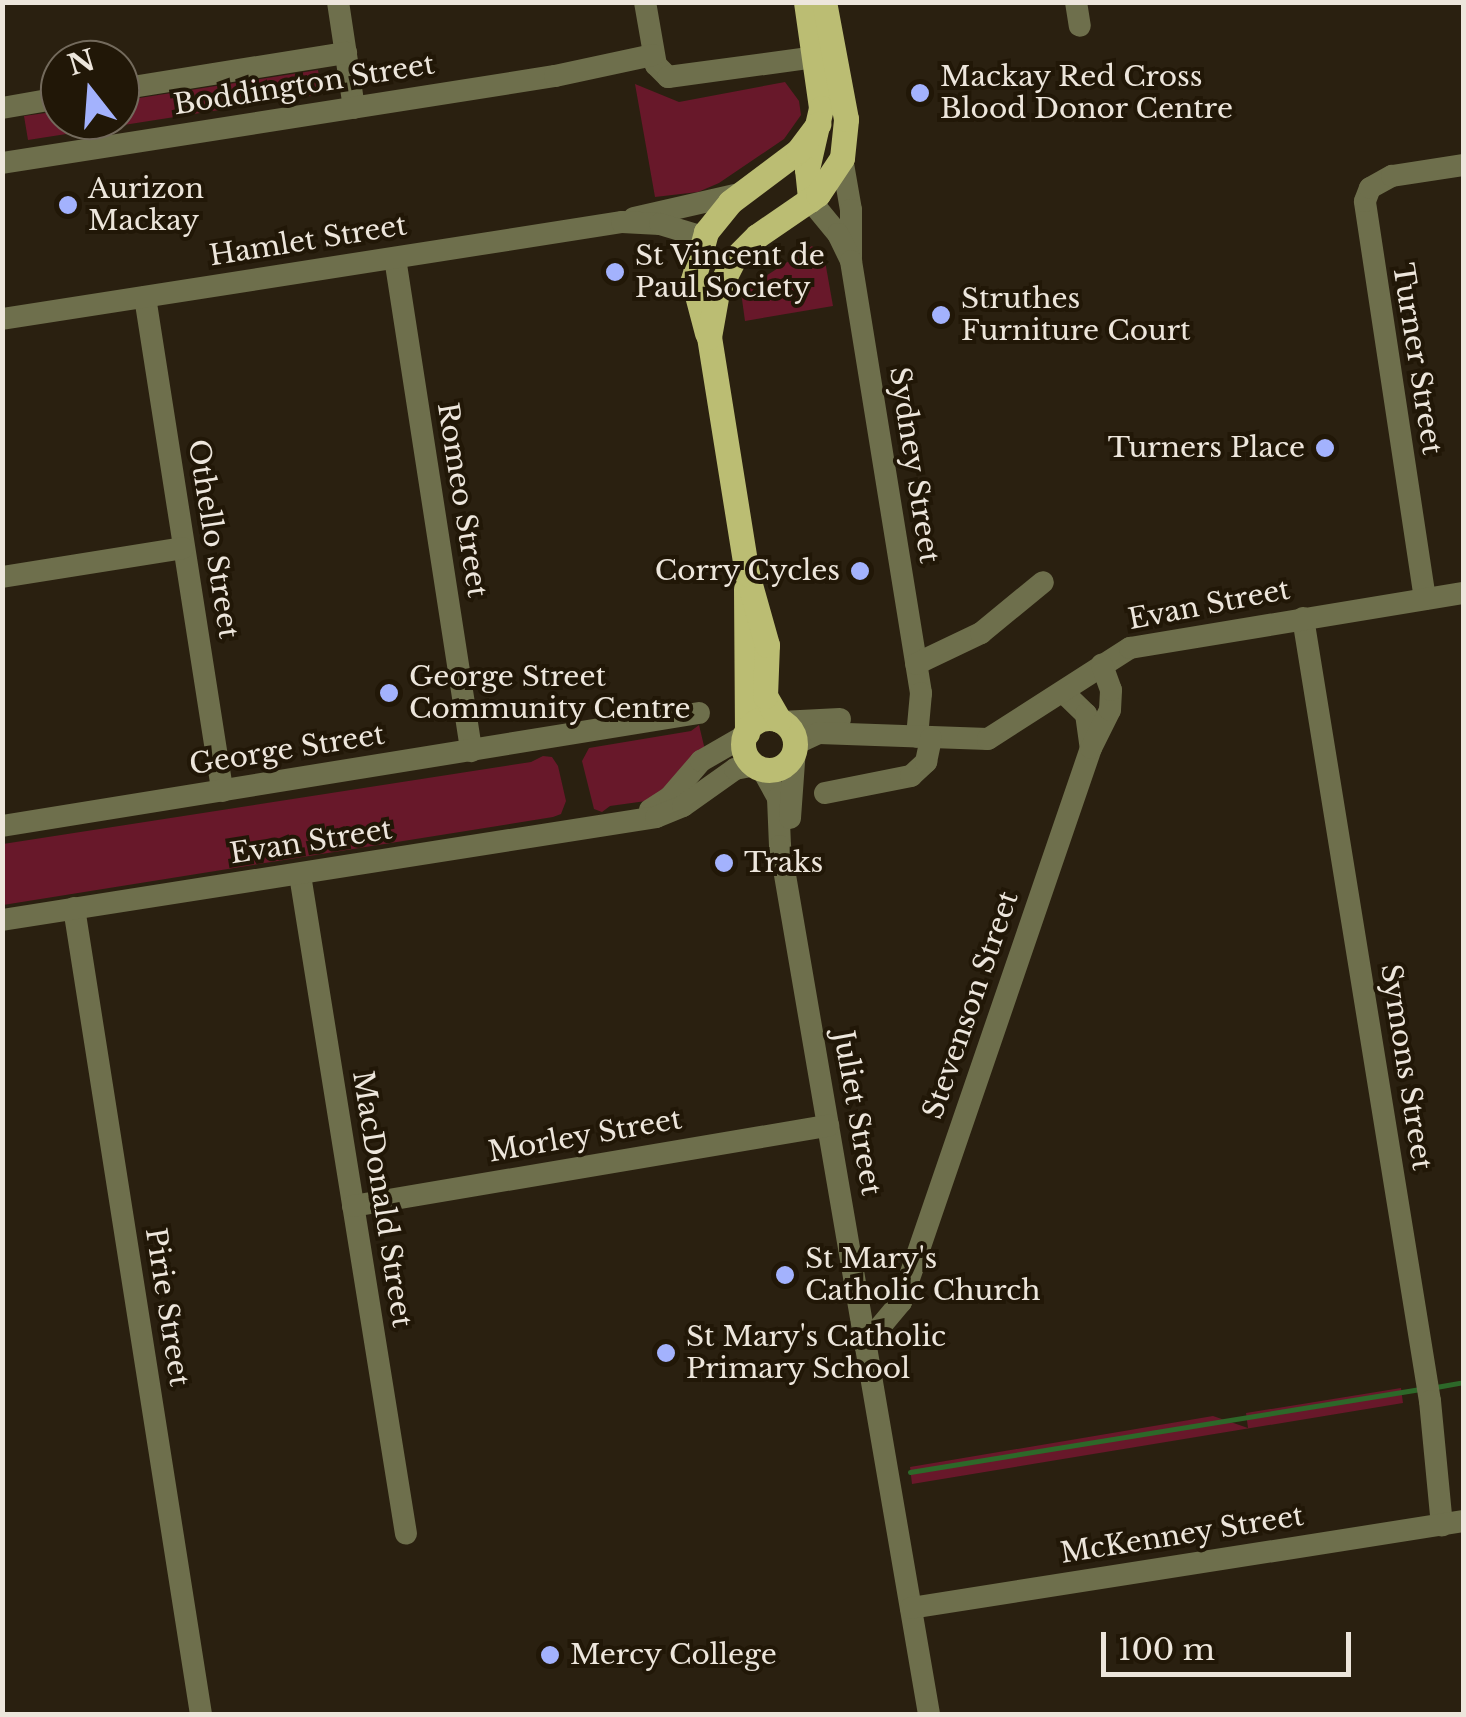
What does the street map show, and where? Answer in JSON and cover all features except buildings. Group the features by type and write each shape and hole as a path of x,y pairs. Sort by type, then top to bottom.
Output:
{"main road":[{"path":"709,338 717,292 729,265 757,236 828,184 842,158 846,120 806,2"},
{"path":"803,205 821,102 824,2"},
{"path":"747,574 744,750 758,767 783,766 795,747 792,733 765,696 768,645 747,574 709,338 693,286 704,237 719,213 792,157 818,124"},
{"path":"704,237 724,238 764,217 803,205"},
{"path":"746,734 758,721 780,721"}],"street":[{"path":"338,2 354,108"},
{"path":"645,2 656,62"},
{"path":"1076,2 1080,26"},
{"name":"Boddington Street","path":"140,86 346,53"},
{"name":"Boddington Street","path":"2,163 656,62 677,78 825,59"},
{"path":"2,108 40,101"},
{"name":"Sydney Street","path":"842,158 853,239 851,260 921,693 911,736"},
{"name":"Turner Street","path":"1425,599 1364,212 1370,188 1392,176 1464,165"},
{"name":"Hamlet Street","path":"2,318 622,222 656,210 740,194"},
{"path":"803,205 838,234 851,260"},
{"name":"Hamlet Street","path":"622,222 660,224 704,237"},
{"name":"Romeo Street","path":"394,258 471,751"},
{"name":"Othello Street","path":"145,297 222,790"},
{"path":"2,577 184,548"},
{"path":"916,671 970,640 1044,582"},
{"name":"Evan Street","path":"795,747 816,733 988,739 1102,665 1145,644 1464,593"},
{"name":"Symons Street","path":"1303,618 1425,1376 1453,1523"},
{"name":"Stevenson Street","path":"865,1344 899,1307 1091,748 1112,701 1102,665"},
{"path":"1063,692 1086,714 1091,748"},
{"name":"George Street","path":"2,826 699,714"},
{"name":"Evan Street","path":"780,721 829,718 911,736"},
{"name":"Evan Street","path":"629,821 663,802 701,761 746,734"},
{"path":"825,793 912,776 926,762 911,736"},
{"name":"Juliet Street","path":"786,876 795,747"},
{"name":"Evan Street","path":"2,920 629,821 678,809 730,772 758,767"},
{"name":"Juliet Street","path":"758,767 776,792 786,876 928,1714"},
{"name":"MacDonald Street","path":"300,875 406,1534"},
{"name":"Pirie Street","path":"74,908 201,1714"},
{"name":"Morley Street","path":"352,1206 828,1126"},
{"path":"857,1298 888,1299 908,1282"},
{"name":"McKenney Street","path":"910,1608 1453,1523"}],"shaded area":[{"path":"318,70 322,94 140,122 140,98"},
{"path":"785,82 799,101 801,115 784,139 719,183 698,192 655,197 635,84 679,102"},
{"path":"40,114 40,138 28,140 24,116"},
{"path":"812,246 825,261 833,306 745,321 741,292"},
{"path":"699,725 705,750 674,781 646,801 610,806 602,812 594,809 582,761 589,748 691,731"},
{"path":"543,756 552,757 558,766 566,801 561,814 553,817 3,905 3,844 531,762"},
{"path":"1401,1388 1403,1403 912,1484 910,1467 1213,1416 1248,1428 1246,1413"}],"waterway":[{"path":"1436,1387 1464,1382"},
{"path":"910,1472 1420,1389"}],"place":[{"name":"Mackay Red Cross Blood Donor Centre","path":"920,93"},
{"name":"Aurizon Mackay","path":"68,205"},
{"name":"St Vincent de Paul Society","path":"615,272"},
{"name":"Struthes Furniture Court","path":"941,315"},
{"name":"Turners Place","path":"1325,448"},
{"name":"Corry Cycles","path":"860,571"},
{"name":"George Street Community Centre","path":"389,693"},
{"name":"Traks","path":"724,863"},
{"name":"St Mary's Catholic Church","path":"785,1275"},
{"name":"St Mary's Catholic Primary School","path":"666,1353"},
{"name":"Mercy College","path":"550,1655"}]}
